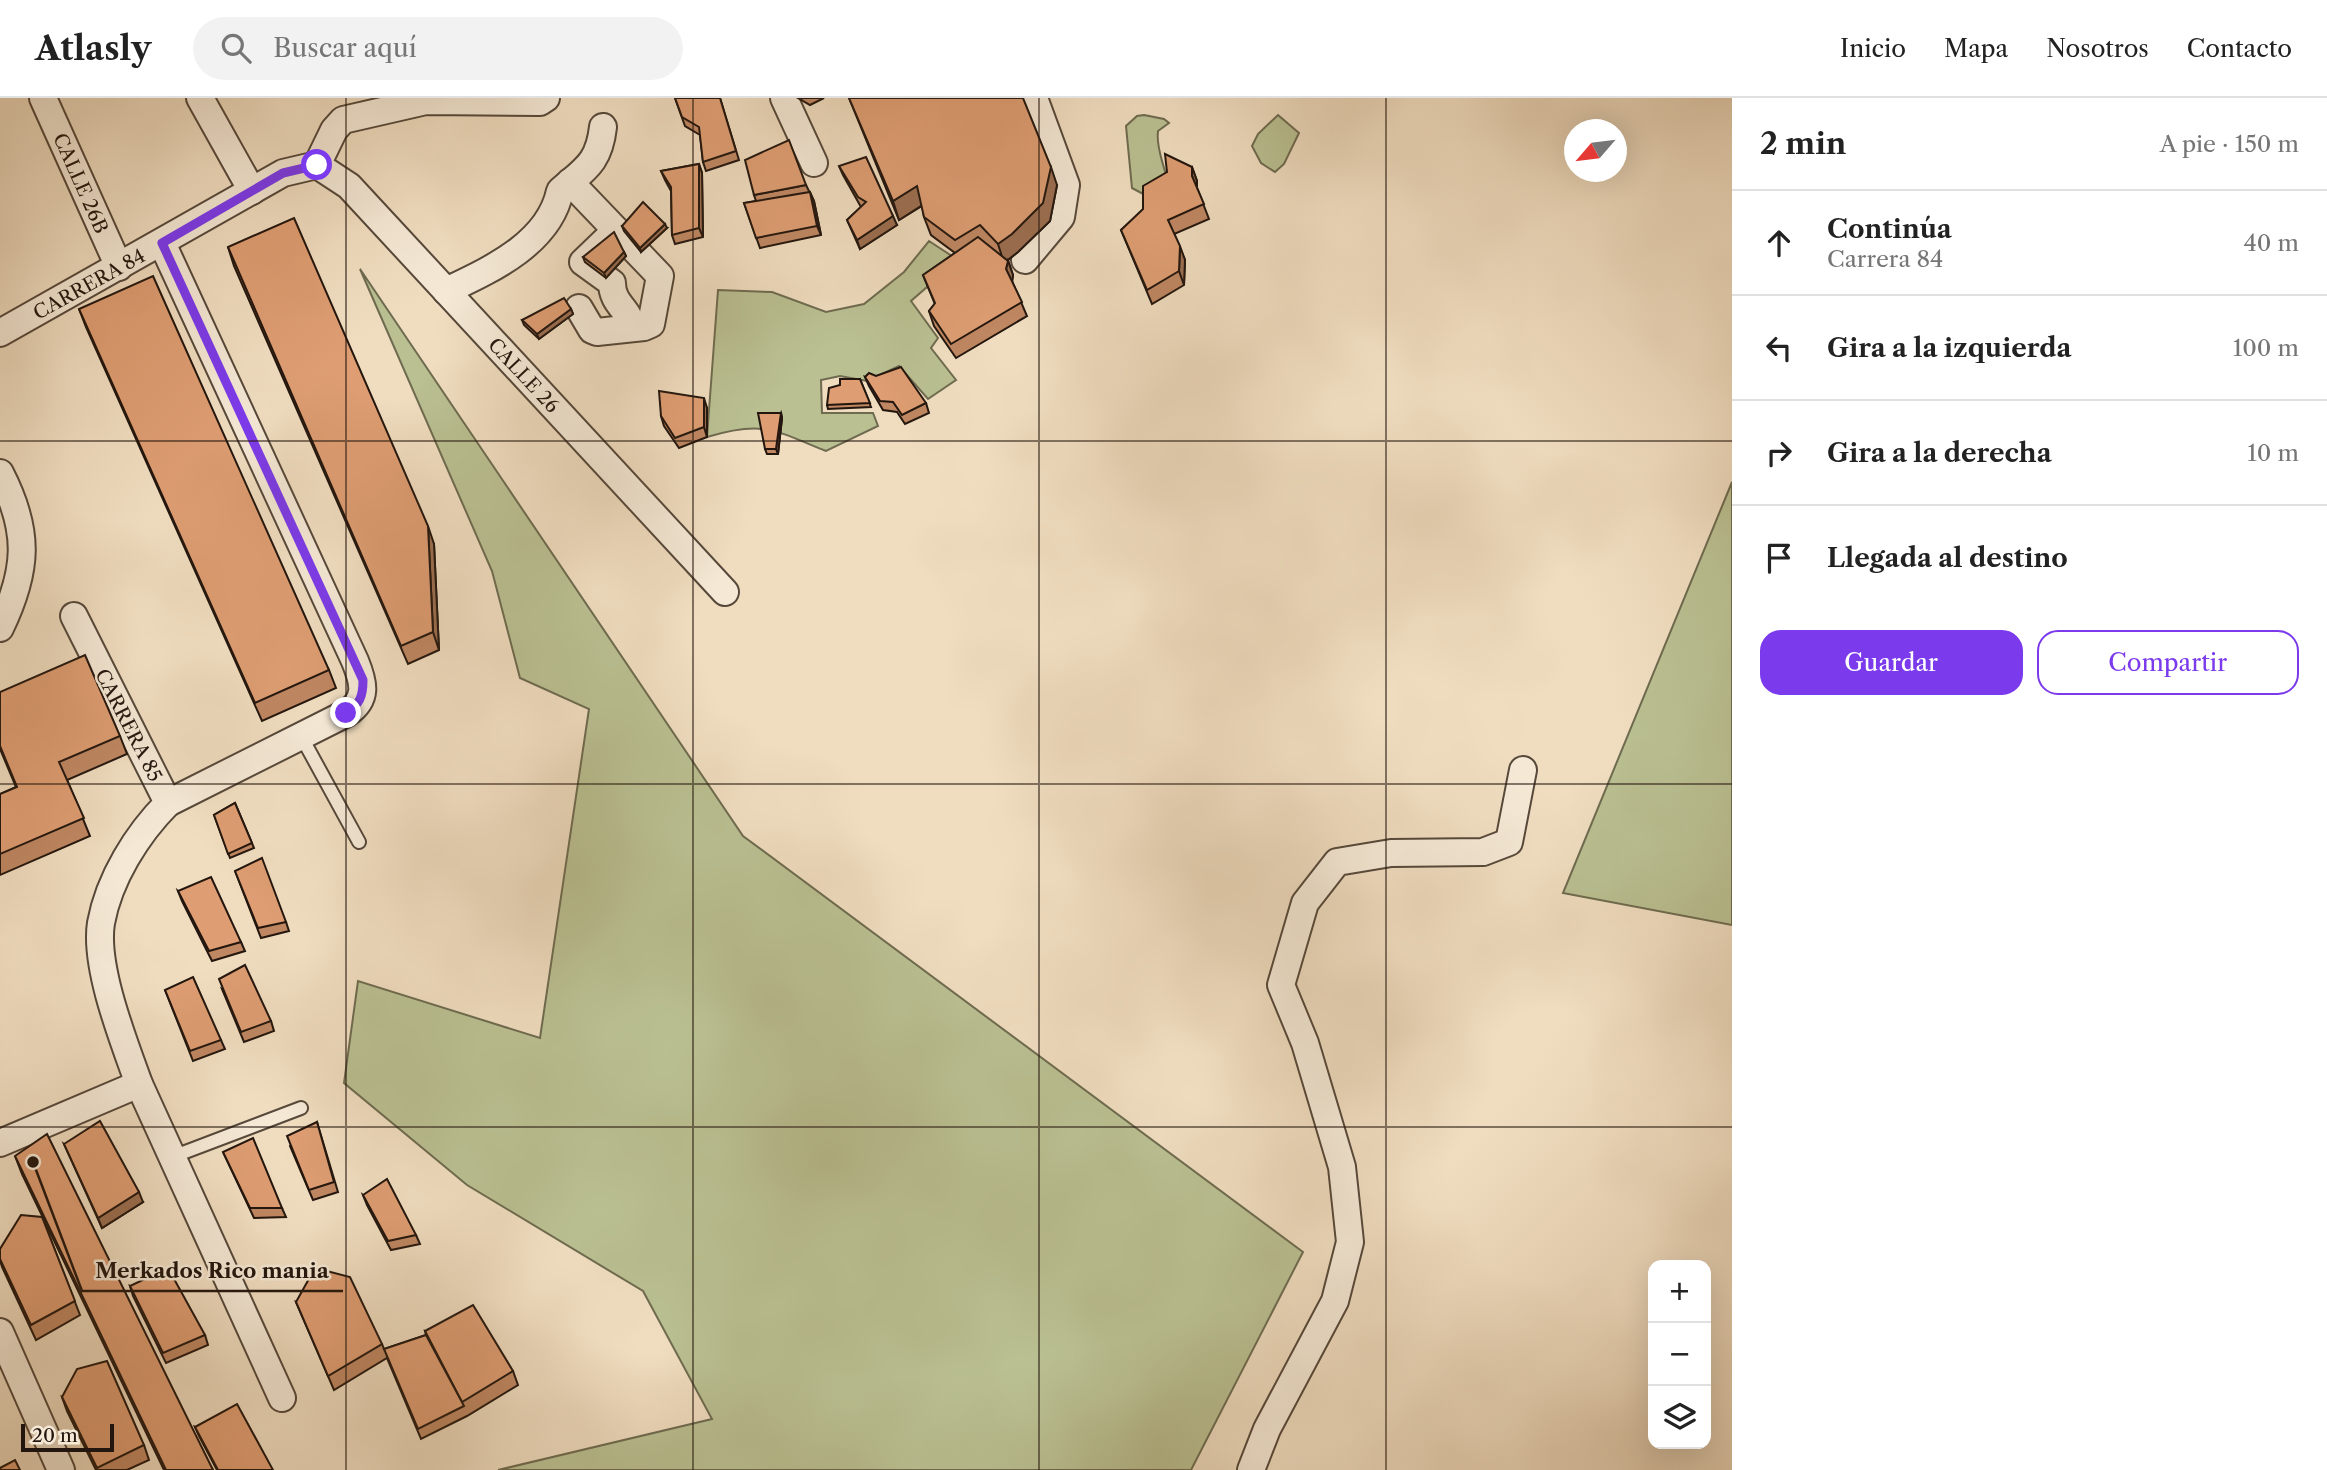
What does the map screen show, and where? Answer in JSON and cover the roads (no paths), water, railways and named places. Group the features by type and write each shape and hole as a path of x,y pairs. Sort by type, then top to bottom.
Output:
{"street":[{"name":"CALLE 26B","path":"43,98 119,267"},
{"path":"200,98 252,191"},
{"path":"317,165 334,130 343,120 365,105 426,100 540,102 546,98"},
{"path":"784,98 814,163"},
{"path":"1025,260 1061,217 1066,185 1034,98"},
{"path":"446,290 501,264 535,236 557,205 560,191 585,172 601,148 603,127"},
{"name":"CARRERA 84","path":"0,333 283,173 317,165"},
{"name":"CALLE 26","path":"317,165 349,186 725,592"},
{"path":"570,182 660,276 651,324 597,332 592,330 579,308"},
{"path":"616,230 583,262 610,282 612,294 631,320 631,327"},
{"path":"162,243 363,680 363,694 358,705 168,803"},
{"path":"610,282 636,252"},
{"path":"0,473 12,496 24,549 15,597 0,628"},
{"name":"CARRERA 85","path":"74,616 168,803 150,821 133,846 111,889 101,925 103,961 115,1015 139,1084 282,1398"},
{"path":"1251,1470 1267,1429 1335,1301 1350,1242 1342,1167 1305,1044 1281,985 1305,903 1337,862 1391,853 1483,852 1508,842 1523,770"},
{"path":"0,1143 139,1084"},
{"path":"0,1332 59,1469"}],"lane":[{"path":"301,736 359,842"},
{"path":"172,1157 301,1108"}],"place":[{"name":"Merkados Rico mania","path":"33,1162"}]}
